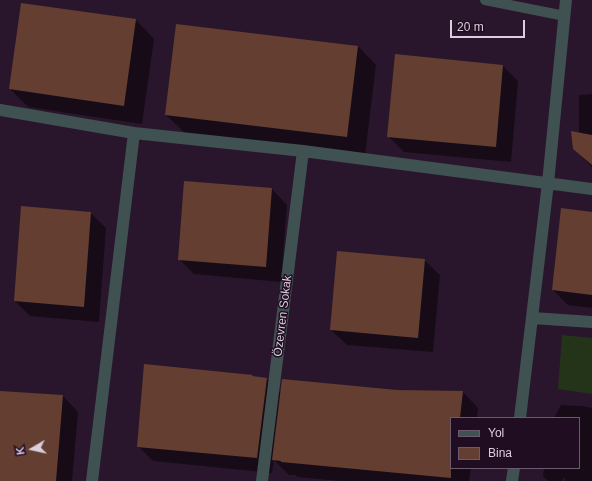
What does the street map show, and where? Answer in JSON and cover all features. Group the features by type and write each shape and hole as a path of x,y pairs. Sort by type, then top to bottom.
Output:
{"street":[{"path":"520,417 548,183 566,0"},
{"path":"0,110 134,133 303,151 592,189"},
{"path":"92,481 134,133"},
{"name":"Özevren Sokak","path":"262,481 303,151"},
{"path":"532,318 592,322"},
{"path":"512,481 514,469"}],"lane":[{"path":"485,0 565,16"}],"green space":[{"path":"562,335 592,338 592,394 558,389"}],"building":[{"path":"21,3 136,19 124,106 9,89"},
{"path":"176,24 358,46 347,137 165,115"},
{"path":"395,54 503,65 496,147 387,137"},
{"path":"571,131 592,135 592,165 573,149"},
{"path":"184,181 272,188 266,267 178,260"},
{"path":"21,206 91,212 84,307 14,301"},
{"path":"561,208 592,212 592,295 552,290"},
{"path":"337,251 425,259 418,338 330,330"},
{"path":"144,364 253,375 252,376 267,378 257,458 137,447"},
{"path":"282,379 397,390 463,391 460,417 450,417 451,478 272,460"},
{"path":"0,391 63,395 56,481 0,481"}]}
